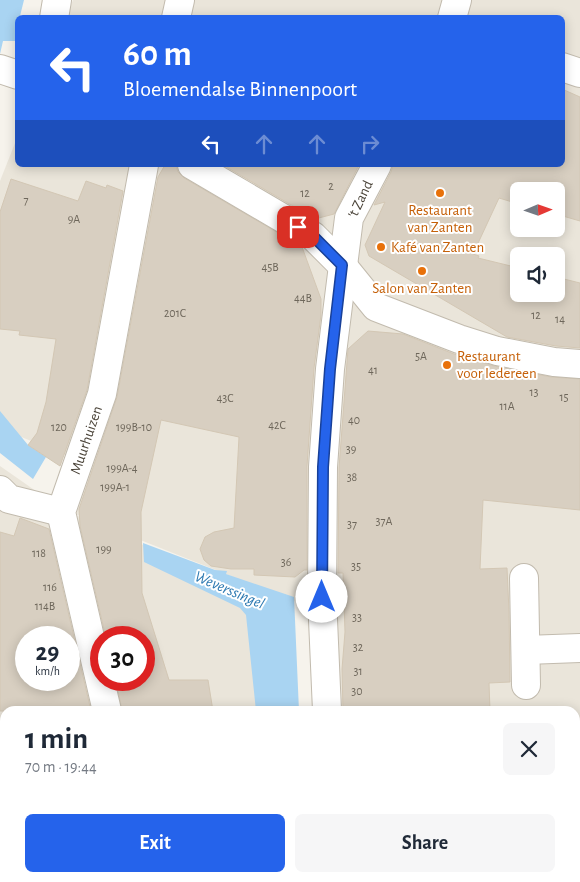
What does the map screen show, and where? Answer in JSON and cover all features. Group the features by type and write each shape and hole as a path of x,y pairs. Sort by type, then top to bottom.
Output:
{"street":[{"path":"54,15 57,0"},
{"path":"177,15 180,0"},
{"path":"453,15 457,0"},
{"path":"565,68 580,73"},
{"path":"0,69 15,75"},
{"name":"Muurhuizen","path":"61,512 102,394 144,167"},
{"path":"195,167 313,236 342,265 376,307 459,339 498,351 554,362 580,364"},
{"name":"'t Zand","path":"342,265 349,218 376,167"},
{"path":"327,706 322,597 323,467 330,369 342,265"},
{"path":"3,499 61,512 106,706"},
{"path":"524,578 526,685"},
{"path":"526,650 580,648"}],"shaded area":[{"path":"73,0 580,0 580,706 321,706 319,611 70,512 85,463 14,434 0,415 0,181 15,143 15,167 565,167 565,15 67,15"},
{"path":"0,466 53,503 71,513 184,563 252,608 262,706 0,706"}],"water":[{"path":"0,0 24,0 20,15 15,15 15,41 3,41 0,54"},
{"path":"0,411 28,445 46,457 33,479 0,453"},
{"name":"Weverssingel","path":"143,543 215,570 227,571 226,574 294,597 299,706 255,706 246,615 240,608 144,562"}],"building":[{"path":"565,90 580,97 580,221 565,217 565,182 510,182 510,201 499,198 473,254 479,256 478,258 510,266 510,302 565,302 565,279 580,283 580,348 556,346 507,337 369,256 365,245 385,202 374,205 392,167 565,167"},
{"path":"164,167 177,167 178,172 184,178 302,247 321,299 307,466 307,570 304,570 295,577 254,575 254,569 231,569 211,566 204,560 200,549 205,537 214,532 234,528 239,437 161,420 141,512 142,593 152,626 103,626 80,526 79,509 117,397 158,177"},
{"path":"226,167 358,167 334,214 315,219"},
{"path":"11,179 78,201 86,181 106,188 107,185 123,191 87,390 60,466 28,445 37,433 46,402 56,339 19,335 20,331 0,329 0,212"},
{"path":"368,331 403,334 454,354 494,366 551,377 580,379 580,510 483,500 480,569 507,568 509,611 510,682 489,683 490,706 343,706 342,669 345,632 343,573 338,573 339,468 348,349"},
{"path":"20,518 49,529 71,626 15,626 15,691 80,691 80,663 90,706 0,706 0,532 14,536"},
{"path":"155,635 169,680 208,680 212,706 121,706 118,691 155,691"}],"place":[{"name":"Restaurant van Zanten","path":"440,193"},
{"name":"Kafé van Zanten","path":"381,247"},
{"name":"Salon van Zanten","path":"422,271"},
{"name":"Restaurant voor Iedereen","path":"447,365"}],"route":[{"path":"298,227 313,236 342,265 330,369 323,467 322,597"}]}
